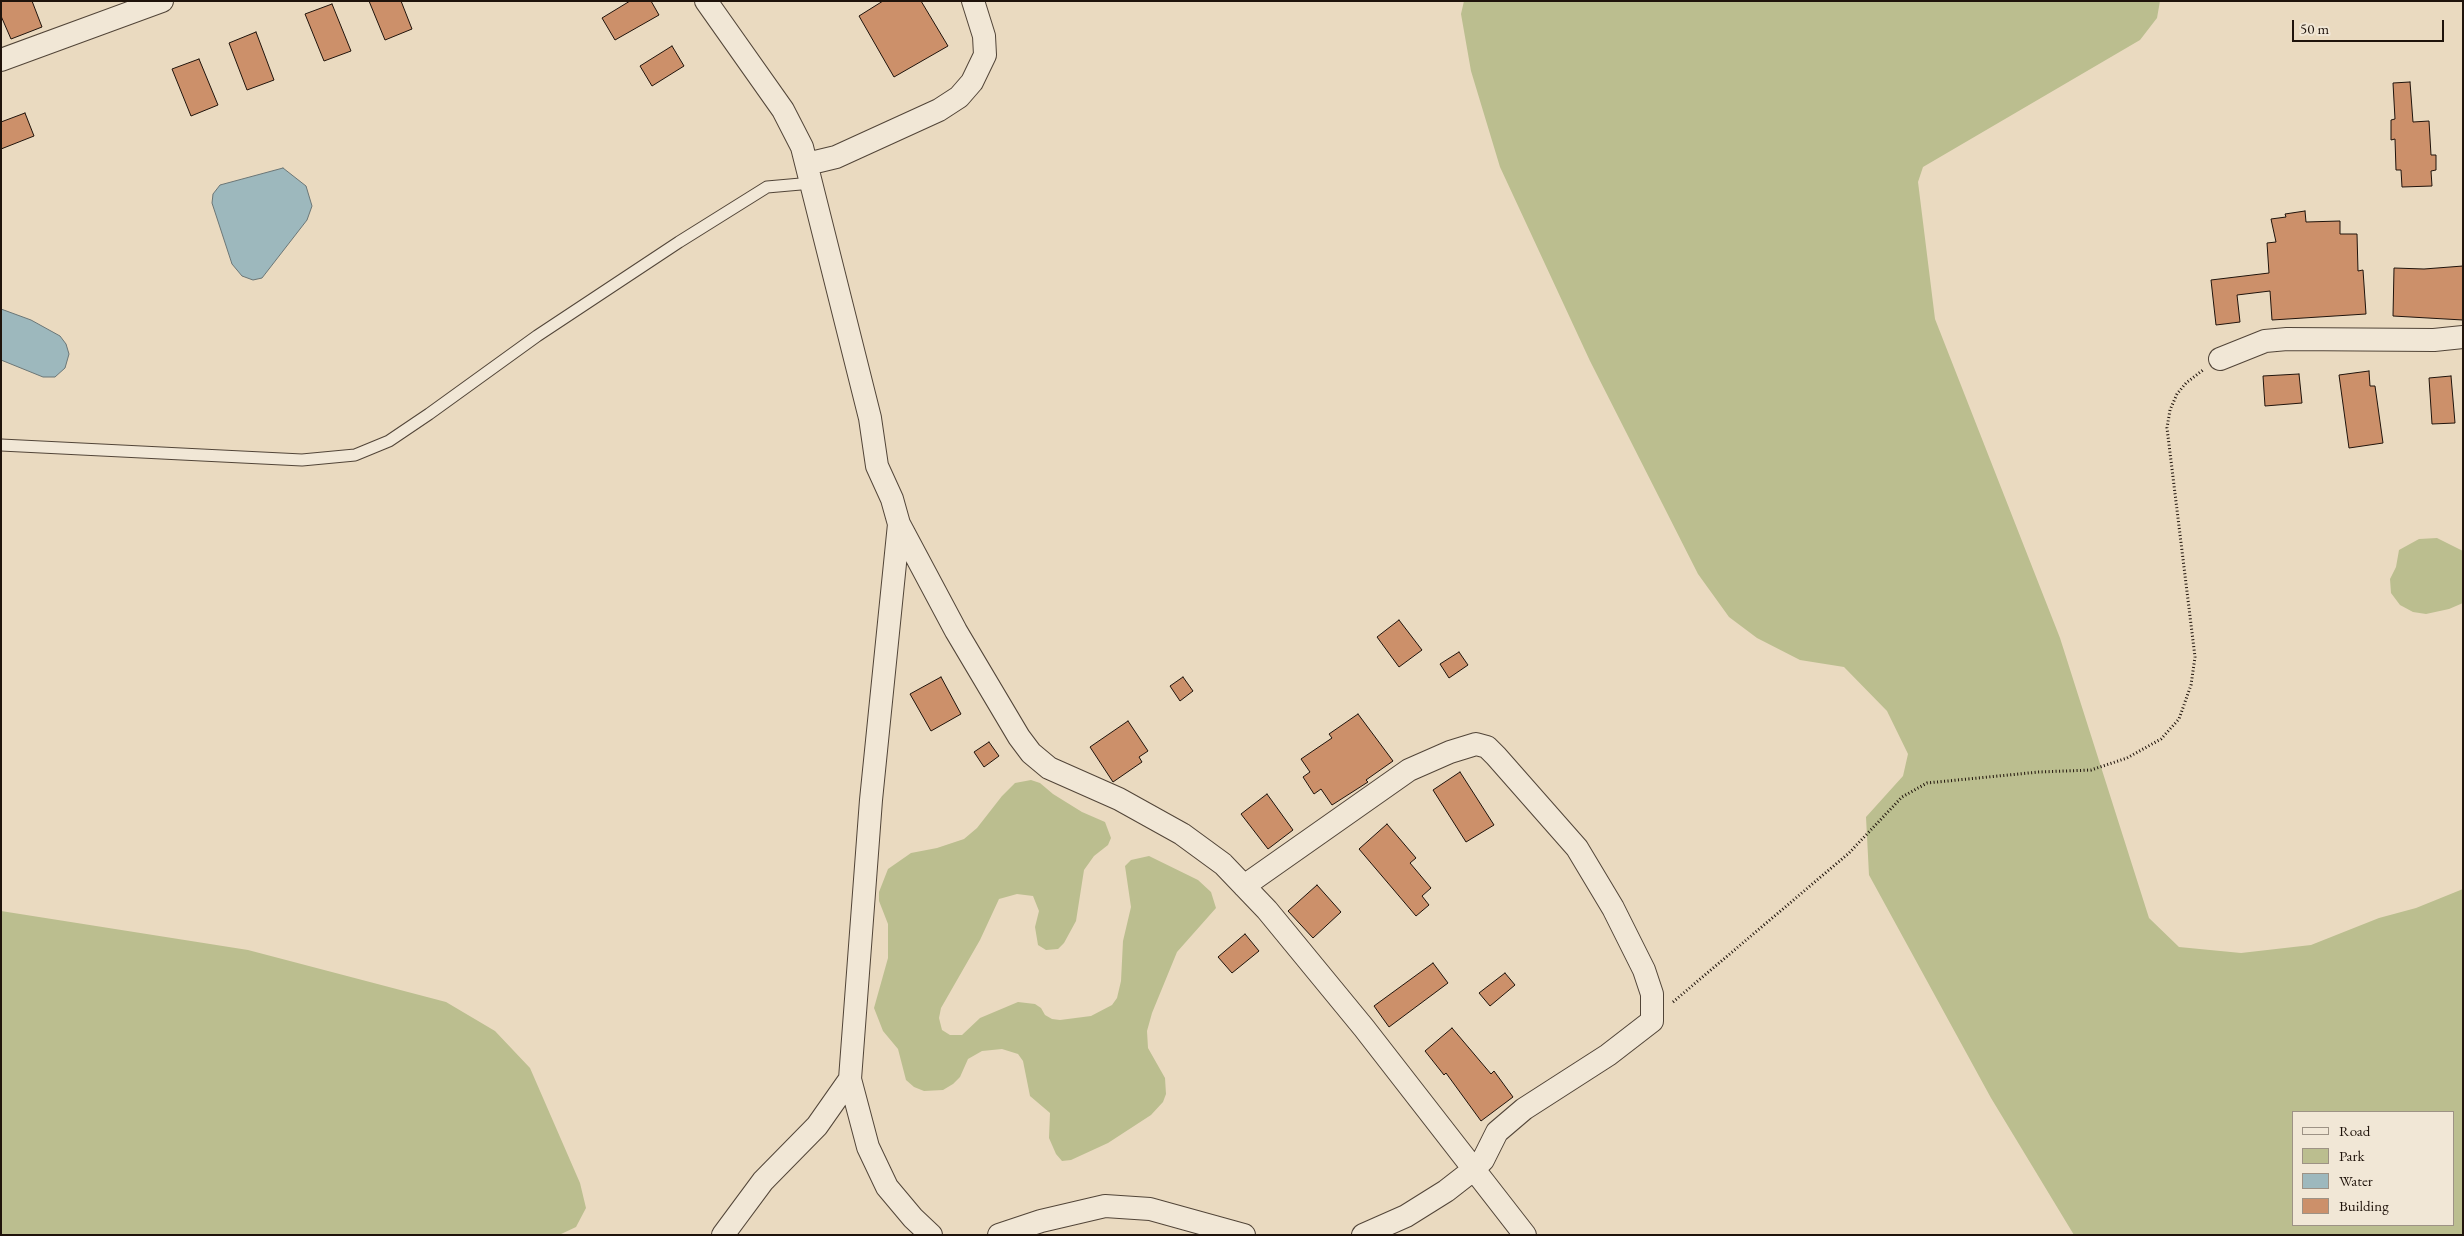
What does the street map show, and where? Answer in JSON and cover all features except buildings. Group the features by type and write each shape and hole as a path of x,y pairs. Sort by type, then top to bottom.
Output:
{"street":[{"path":"1,60 162,1"},
{"path":"706,1 783,110 802,147 870,418 877,466 892,498 899,524 956,631 1019,737 1031,753 1055,771 1119,799 1182,834 1223,864 1267,910 1364,1028 1525,1235"},
{"path":"810,173 836,157 939,110 958,97 972,82 985,55 984,36 973,1"},
{"path":"2220,359 2265,341 2287,339 2434,340 2463,337"},
{"path":"899,524 871,800 850,1079 868,1148 887,1187 913,1218 931,1235"},
{"path":"1244,886 1409,770 1450,752 1476,744 1487,747 1577,848 1613,908 1644,970 1652,994 1652,1020 1608,1055 1524,1110 1497,1132 1483,1160 1446,1191 1406,1216 1363,1235"},
{"path":"723,1235 763,1181 817,1126 850,1079"},
{"path":"999,1235 1041,1221 1105,1206 1150,1209 1244,1235"}],"lane":[{"path":"1,445 302,460 354,455 389,441 430,414 537,336 679,242 767,188 810,173"}],"path":[{"path":"1652,1020 1849,853 1902,797 1927,783 2039,772 2090,770 2128,758 2161,739 2179,719 2191,685 2195,657 2167,428 2170,410 2177,394 2186,383 2220,359"}],"green space":[{"path":"1464,1 2160,1 2157,18 2140,40 1923,167 1918,182 1935,319 2060,638 2149,918 2179,947 2241,953 2311,945 2379,918 2416,908 2463,889 2463,1235 2074,1235 1991,1098 1869,875 1866,817 1903,776 1908,754 1887,711 1844,667 1800,660 1757,638 1729,617 1698,574 1590,361 1500,167 1471,71 1461,14"},
{"path":"2437,538 2463,551 2463,603 2449,609 2426,614 2413,612 2400,605 2391,593 2390,579 2396,567 2399,550 2419,539"},
{"path":"1031,780 1040,783 1053,794 1082,812 1105,822 1111,838 1108,845 1094,856 1084,870 1076,921 1064,943 1058,949 1046,950 1038,945 1035,927 1039,911 1033,896 1017,894 999,899 980,940 941,1008 939,1018 942,1030 950,1035 962,1035 980,1018 1018,1002 1035,1004 1041,1008 1045,1015 1052,1019 1060,1020 1091,1016 1112,1005 1117,998 1121,981 1123,941 1131,907 1125,866 1131,860 1149,856 1198,880 1211,892 1216,908 1177,952 1152,1013 1147,1031 1148,1048 1165,1078 1166,1094 1163,1102 1151,1115 1108,1143 1071,1160 1062,1161 1056,1154 1049,1138 1050,1113 1030,1096 1023,1061 1018,1054 1002,1049 982,1051 968,1059 960,1077 953,1084 943,1090 924,1091 914,1087 906,1080 898,1049 883,1031 874,1008 888,958 888,924 879,901 879,892 888,869 911,853 937,848 964,839 977,828 1002,796 1015,783"},
{"path":"1,911 248,950 446,1002 495,1031 530,1068 580,1183 586,1208 576,1227 559,1235 1,1235"}],"water":[{"path":"283,168 306,186 312,206 307,220 262,278 253,280 242,276 232,264 212,203 213,194 220,185"},
{"path":"1,309 31,320 60,336 66,344 69,354 65,368 55,377 43,377 1,360"}]}
